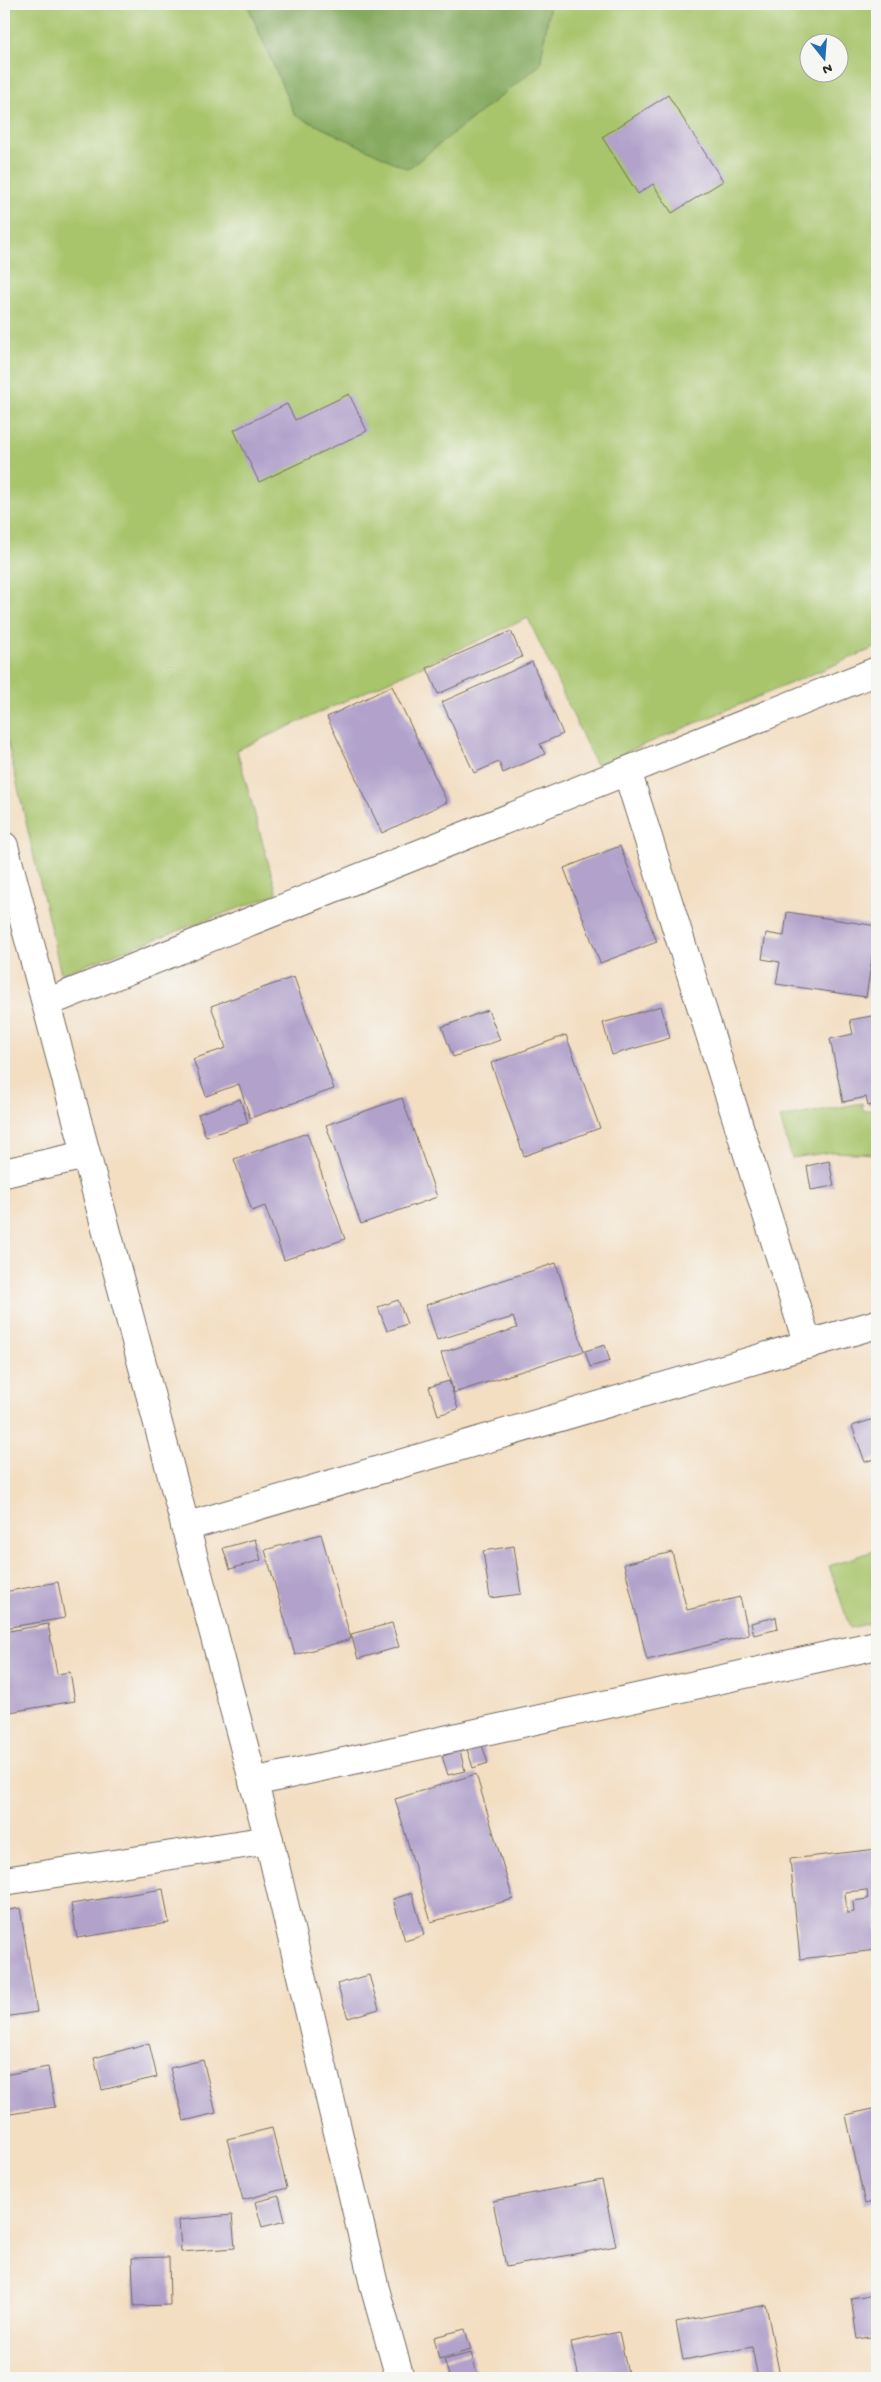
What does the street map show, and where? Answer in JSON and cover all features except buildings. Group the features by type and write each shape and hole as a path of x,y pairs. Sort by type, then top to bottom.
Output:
{"street":[{"path":"46,1003 877,671"},
{"path":"627,771 808,1344"},
{"path":"4,846 269,1840 374,2289 400,2378"},
{"path":"4,1173 86,1156"},
{"path":"185,1527 877,1324"},
{"path":"253,1782 877,1645"},
{"path":"4,1881 269,1840"}],"green space":[{"path":"4,4 247,4 295,115 540,65 550,4 877,4 877,647 596,765 528,618 237,750 277,894 61,974 4,727"},
{"path":"247,4 550,4 540,65 408,169 295,115"},
{"path":"862,1103 863,1111 877,1108 877,1154 831,1152 792,1158 780,1118"},
{"path":"877,1550 877,1622 850,1628 829,1566"}]}
